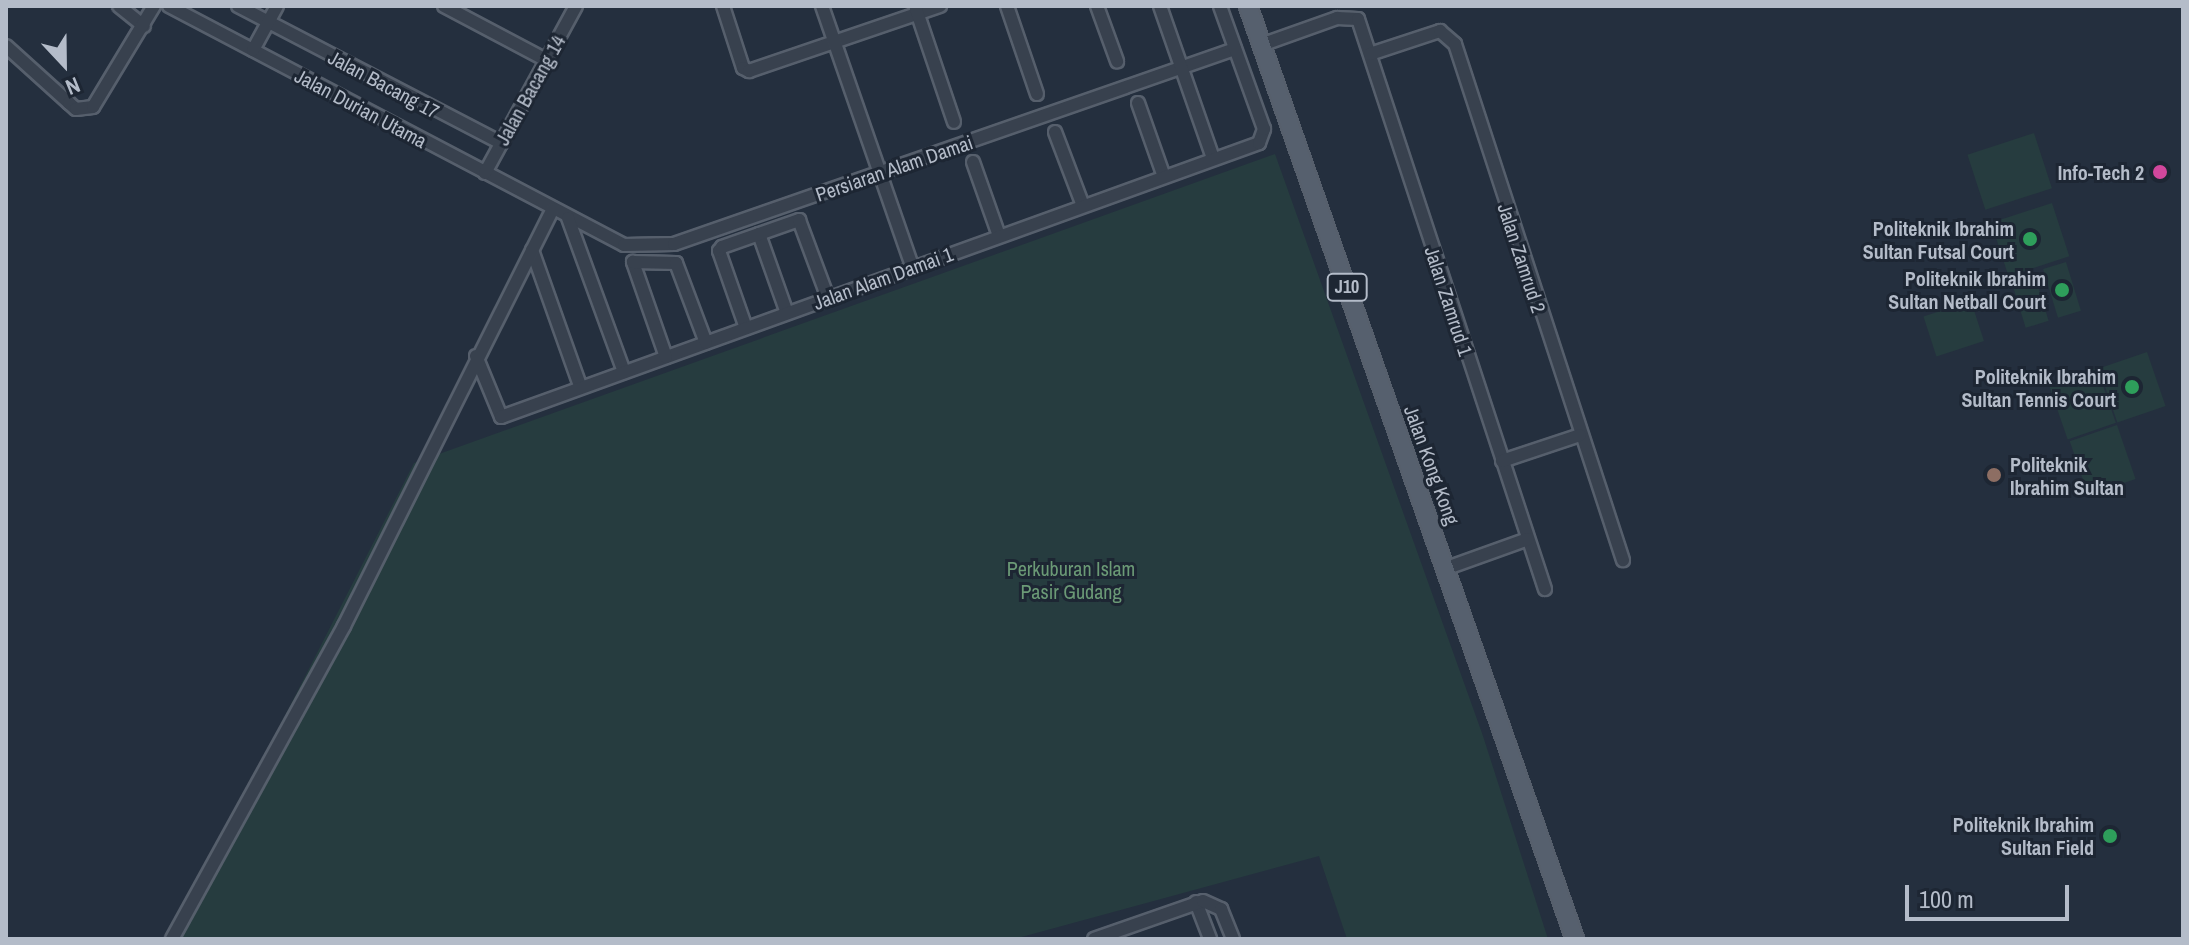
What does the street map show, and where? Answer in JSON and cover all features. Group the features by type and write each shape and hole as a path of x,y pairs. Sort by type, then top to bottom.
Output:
{"main road":[{"name":"Jalan Kong Kong","path":"1248,6 1575,939"}],"street":[{"path":"119,6 144,26"},
{"path":"6,46 69,103 86,109 101,99 154,6"},
{"name":"Jalan Durian Utama","path":"169,6 553,209"},
{"name":"Jalan Bacang 17","path":"238,6 501,143"},
{"path":"253,50 277,6"},
{"path":"444,6 546,60"},
{"name":"Jalan Bacang 14","path":"485,173 576,6"},
{"path":"723,6 746,71 834,43 916,10 940,6"},
{"path":"822,6 912,266"},
{"path":"1007,6 1037,94"},
{"path":"1097,6 1117,61"},
{"path":"1160,6 1213,158"},
{"path":"1220,6 1235,49"},
{"path":"916,10 954,122"},
{"name":"Jalan Zamrud 1","path":"1261,45 1350,15 1358,19 1545,589"},
{"name":"Jalan Zamrud 2","path":"1370,54 1440,31 1455,44 1623,560"},
{"name":"Persiaran Alam Damai","path":"553,209 624,245 674,244 1235,49"},
{"name":"Jalan Alam Damai 1","path":"476,356 501,417 1082,203 1259,143 1263,136 1235,49"},
{"path":"1138,103 1163,174"},
{"path":"1055,132 1082,203"},
{"path":"973,162 999,236"},
{"path":"172,939 344,626 476,356 553,209"},
{"path":"568,218 624,372"},
{"path":"746,328 719,251 759,234 801,222 828,298"},
{"path":"759,234 787,313"},
{"path":"532,250 581,388"},
{"path":"666,357 633,262 676,263 706,343"},
{"path":"1502,461 1580,435"},
{"path":"1447,568 1528,539"},
{"path":"1094,939 1196,902 1217,904 1233,939"},
{"path":"1196,902 1210,939"}],"green space":[{"path":"2034,133 2052,188 1985,210 1967,155"},
{"name":"Perkuburan Islam Pasir Gudang","path":"1275,154 1483,736 1548,939 1347,939 1319,856 1014,939 171,939 414,463"},
{"name":"Politeknik Ibrahim Sultan Futsal Court","path":"2052,203 2069,256 2008,276 1991,223"},
{"name":"Politeknik Ibrahim Sultan Netball Court","path":"2066,262 2081,311 2058,318 2043,269"},
{"name":"Politeknik Ibrahim Sultan Netball Court","path":"2034,273 2049,321 2026,328 2011,280"},
{"path":"1971,301 1984,341 1936,356 1923,316"},
{"name":"Politeknik Ibrahim Sultan Tennis Court","path":"2147,352 2166,406 2117,422 2099,369"},
{"name":"Politeknik Ibrahim Sultan Tennis Court","path":"2097,368 2116,423 2068,439 2049,385"},
{"name":"Politeknik Ibrahim Sultan Tennis Court","path":"2117,425 2136,479 2088,495 2070,441"}],"place":[{"name":"Info-Tech 2","path":"2160,172"},
{"name":"Politeknik Ibrahim Sultan Futsal Court","path":"2030,239"},
{"name":"Politeknik Ibrahim Sultan Netball Court","path":"2062,290"},
{"name":"Politeknik Ibrahim Sultan Tennis Court","path":"2132,387"},
{"name":"Politeknik Ibrahim Sultan","path":"1994,475"},
{"name":"Politeknik Ibrahim Sultan Field","path":"2110,836"}]}
